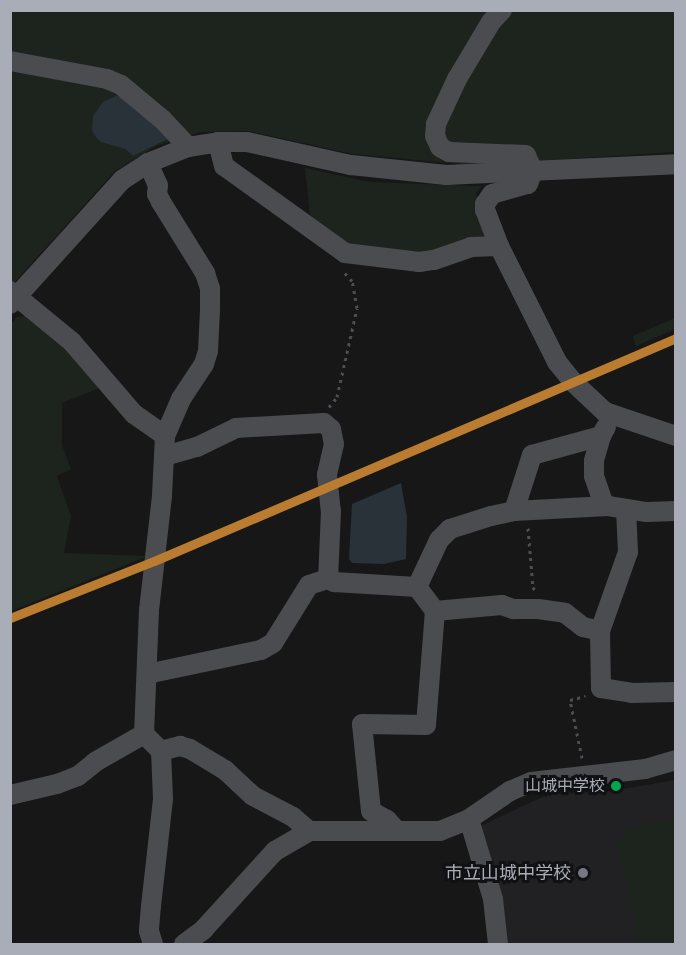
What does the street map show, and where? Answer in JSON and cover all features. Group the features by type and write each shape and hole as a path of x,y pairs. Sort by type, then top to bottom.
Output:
{"street":[{"path":"502,10 457,79 436,124 435,136 440,147 449,152 526,155 533,171 528,184 492,194 484,210 499,246 557,362 605,412 675,436"},
{"path":"10,61 107,79 121,85 163,120 188,147"},
{"path":"218,142 224,166 345,253 419,262 471,247 499,246"},
{"path":"328,579 331,510 327,475 334,444 331,429 324,423 236,428 197,447 165,446 72,342 13,297 111,190 148,163 188,147 218,142 261,144 383,170 476,175 675,164"},
{"path":"148,163 158,185 157,194 206,273 210,288 208,351 204,364 167,426 149,610 144,734 160,751 162,818 149,931 153,945"},
{"path":"615,415 601,436 594,461 594,476 603,502 617,508"},
{"path":"520,511 532,455 601,436"},
{"path":"617,508 628,552 600,631 601,688 631,693 675,692"},
{"path":"417,587 439,540 450,529 520,511 617,508 657,513 675,511"},
{"path":"147,674 261,650 273,643 309,585 328,579 334,582 417,587 435,611 426,725 362,724 371,811 387,820 398,831"},
{"path":"435,611 502,605 513,609 538,609 565,613 583,627 600,631"},
{"path":"10,795 78,776 95,762 144,734"},
{"path":"160,751 180,746 190,749 225,770 253,796 293,817 309,831"},
{"path":"184,945 203,930 275,851 309,831 440,831 469,819 510,791 531,782 584,774 645,769 675,760"},
{"path":"469,819 493,899 498,945"}],"path":[{"path":"318,424 337,397 357,308 352,281 328,256 329,242"},
{"path":"520,511 538,609"},
{"path":"584,774 581,748 570,700 601,688"}],"shaded area":[{"path":"11,11 675,11 675,152 472,165 353,154 248,131 201,132 156,146 115,171 11,286","holes":["168,139 133,156 125,149 101,142"]},
{"path":"123,93 168,139 133,156 125,149 101,142 95,136 92,130 93,116 103,102"},
{"path":"305,168 369,182 482,186 476,193 490,240 433,254 347,249 316,224 310,214"},
{"path":"35,314 104,386 62,403 62,445 71,469 57,476 71,516 64,553 148,556 11,611 11,324 17,317"},
{"path":"675,318 675,329 636,346 633,336"},
{"path":"401,483 407,517 406,559 384,564 352,563 349,559 352,504"},
{"name":"市立山城中学校","path":"675,780 675,944 503,944 478,827 547,795 617,790"},
{"path":"675,819 675,944 640,944 618,848 628,829"}],"transit line":[{"path":"10,618 154,561 676,338"}],"place":[{"name":"山城中学校","path":"616,786"},
{"name":"市立山城中学校","path":"583,873"}]}
